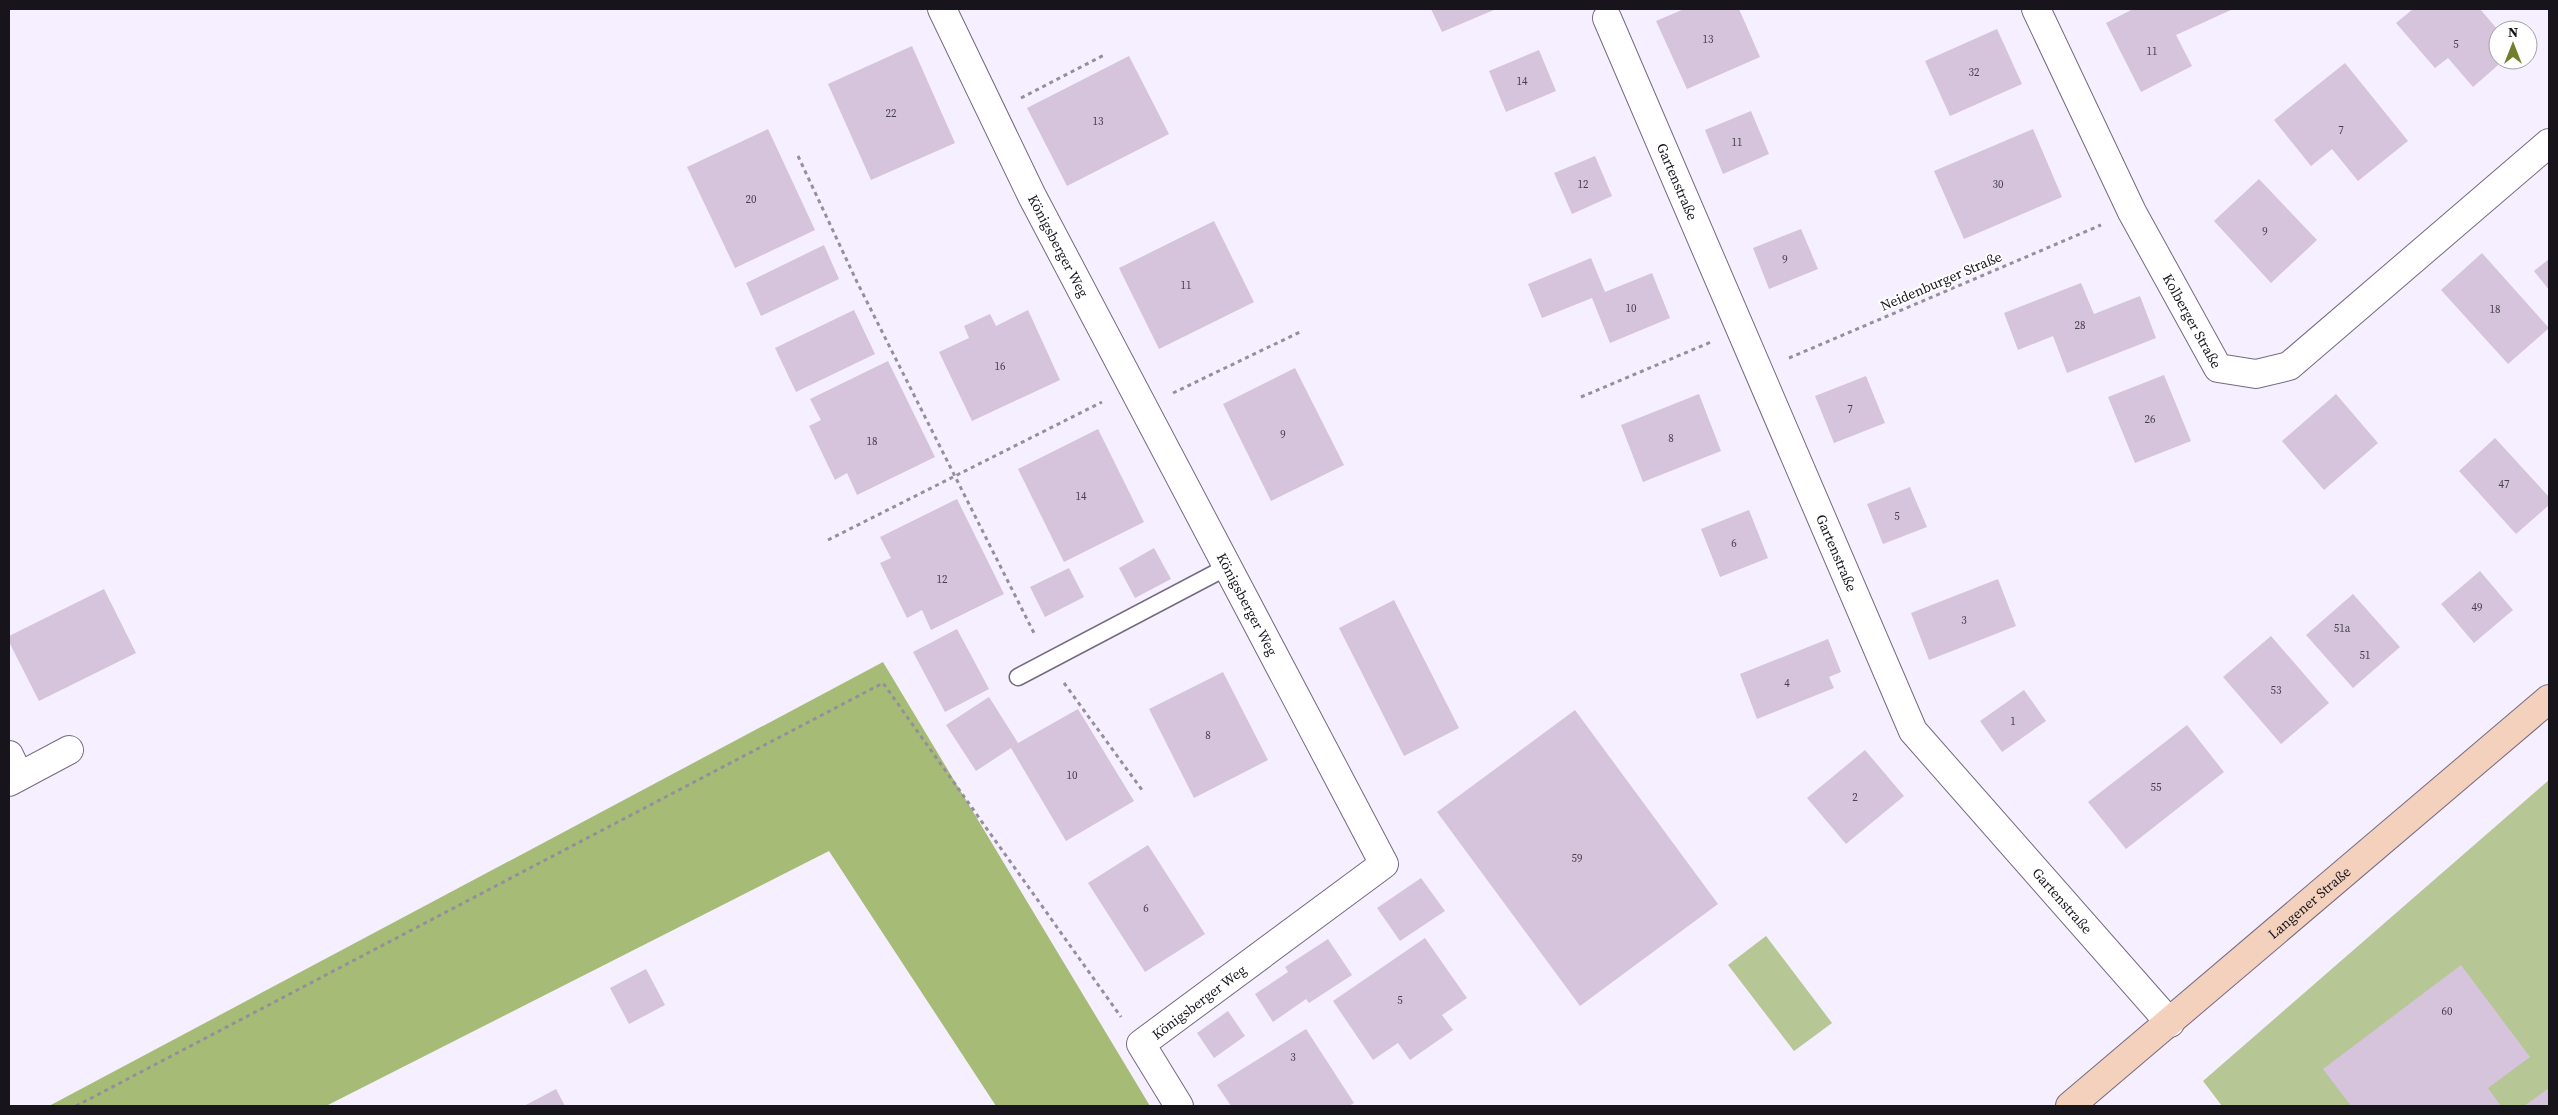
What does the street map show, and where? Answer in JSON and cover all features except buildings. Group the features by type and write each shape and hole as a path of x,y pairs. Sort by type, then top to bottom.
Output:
{"main road":[{"name":"Langener Straße","path":"2070,1106 2170,1023 2549,699"}],"street":[{"name":"Königsberger Weg","path":"942,9 1032,196 1384,864 1141,1044 1179,1106"},
{"name":"Kolberger Straße","path":"2036,9 2132,212 2218,368 2256,374 2289,366 2549,143"},
{"name":"Gartenstraße","path":"1607,18 1913,731 2170,1023"},
{"path":"12,771 69,750"}],"lane":[{"path":"1018,677 1227,567"}],"path":[{"path":"992,113 1106,54"},
{"path":"798,156 857,282 1048,661 1142,790"},
{"name":"Neidenburger Straße","path":"1758,369 1792,357 2132,212"},
{"path":"1581,397 1741,330"},
{"path":"828,540 954,476 1137,397 1300,332"},
{"path":"76,1106 883,682 1141,1044"}],"green space":[{"path":"883,662 1150,1106 996,1106 829,851 326,1106 49,1106"},
{"path":"2549,780 2549,1106 2222,1106 2203,1081"},
{"path":"1766,936 1832,1023 1794,1051 1728,965"}]}
